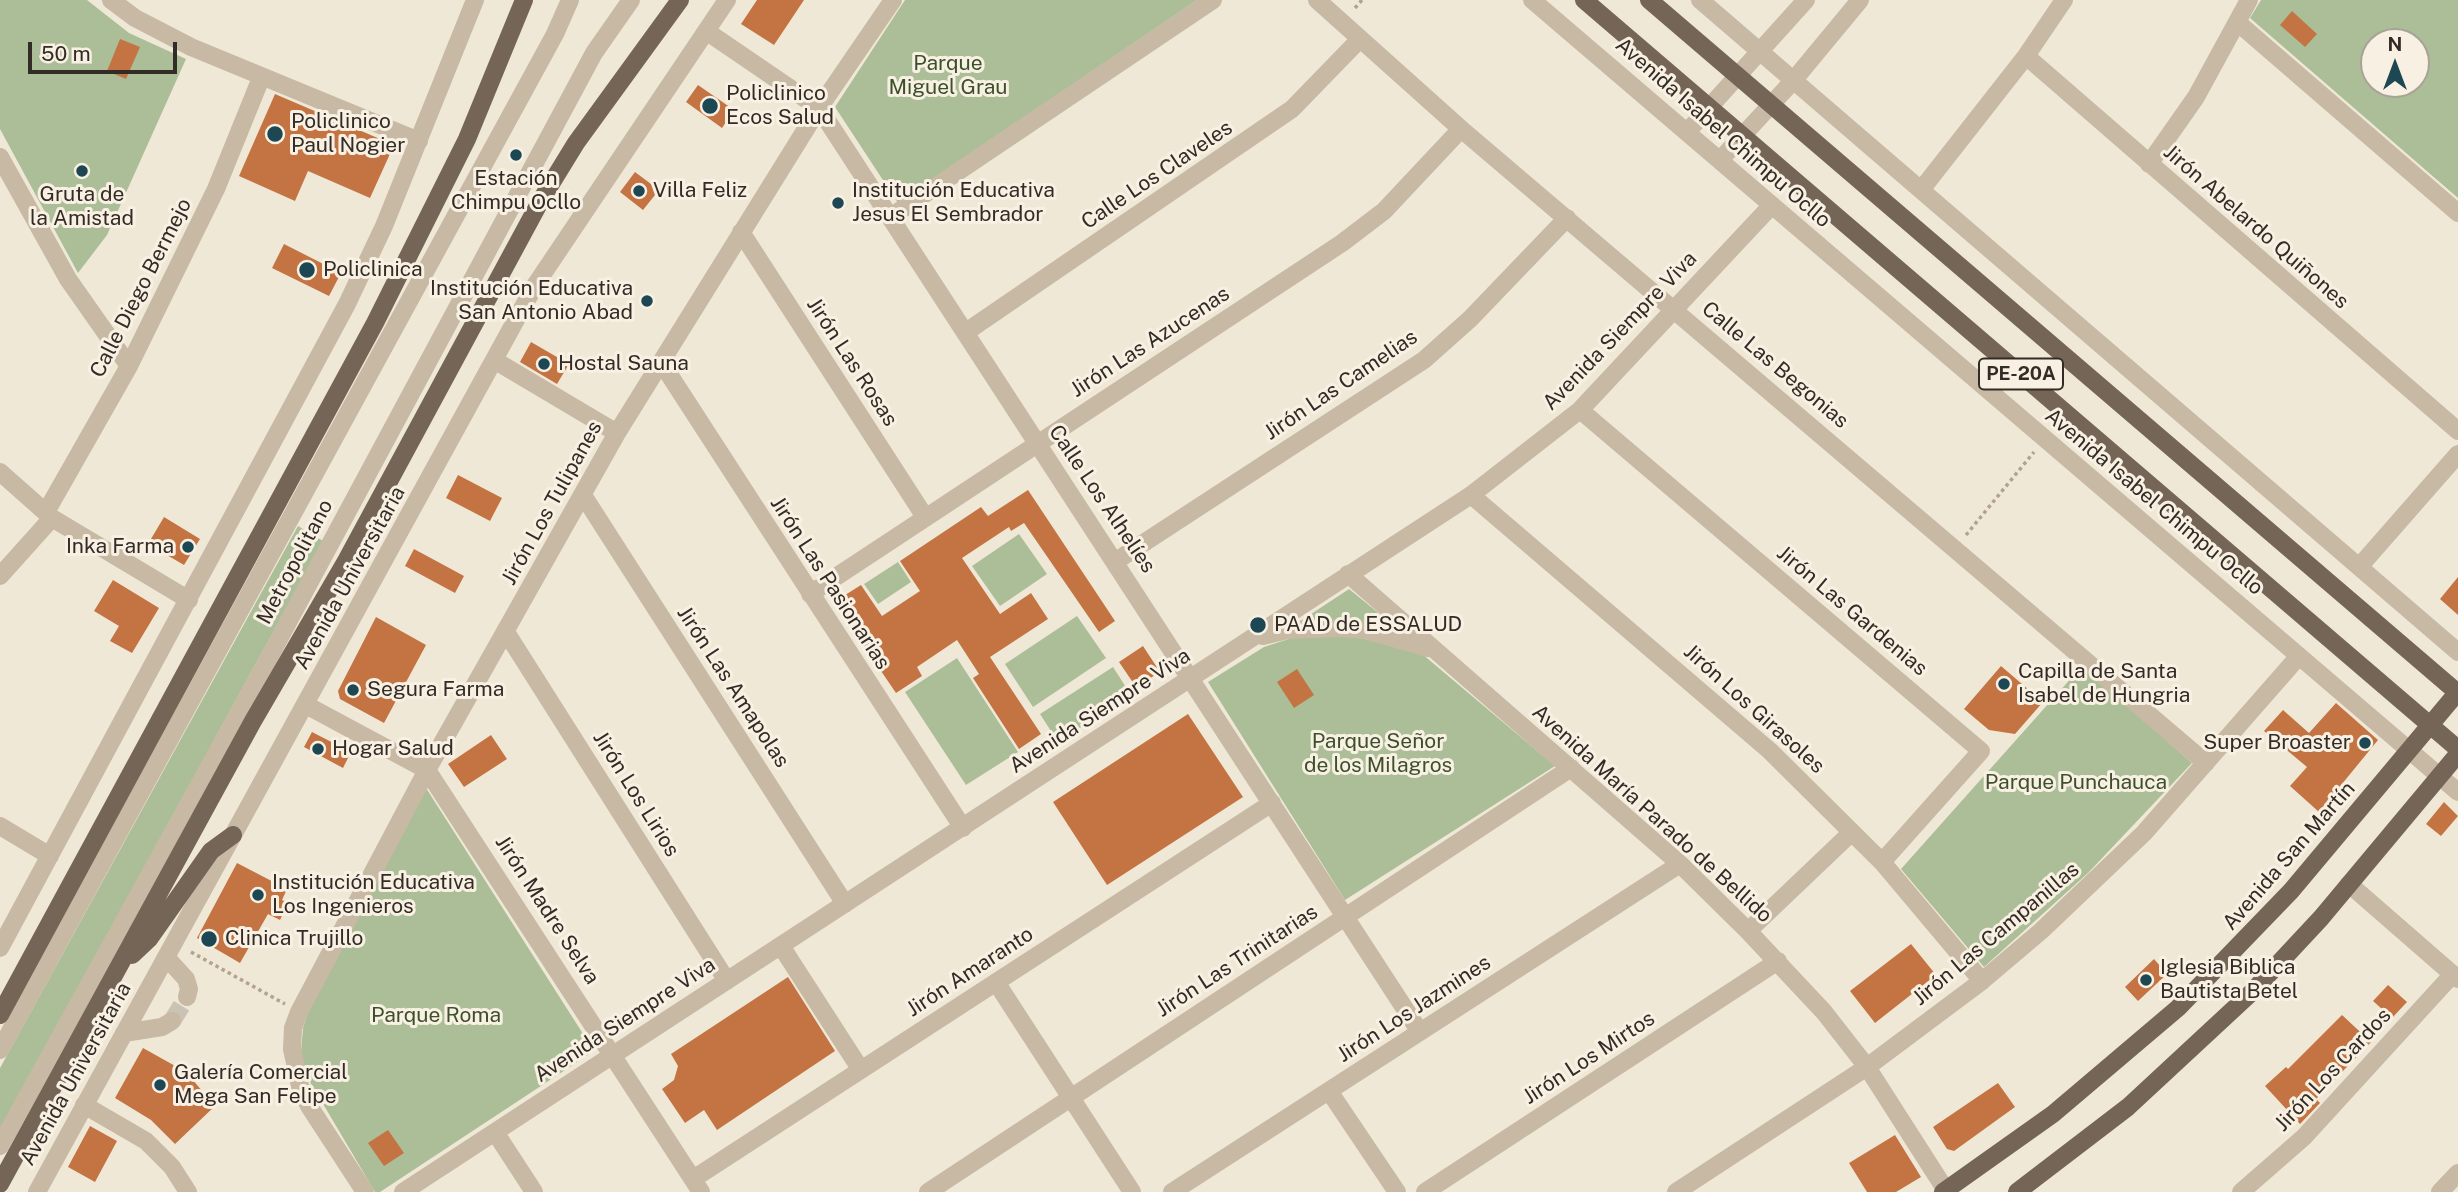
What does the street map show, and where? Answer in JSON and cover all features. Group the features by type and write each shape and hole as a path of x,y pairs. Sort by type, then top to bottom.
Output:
{"main road":[{"path":"0,1015 375,323 467,139 524,0"},
{"name":"Avenida Universitaria","path":"0,1184 541,200 576,143 680,0"},
{"name":"Avenida Isabel Chimpu Ocllo","path":"1584,0 2458,748"},
{"name":"PE-20A","path":"1649,0 2458,693"},
{"name":"Avenida San Martín","path":"1946,1191 2053,1114 2178,1008 2284,900 2458,693"},
{"path":"2017,1192 2128,1107 2261,983 2349,884 2458,754"},
{"path":"121,964 149,939 211,851 233,835"}],"street":[{"path":"111,0 135,19 261,78 419,141"},
{"path":"0,948 347,304 384,226 475,0"},
{"name":"Metropolitano","path":"0,1050 555,34 570,0"},
{"name":"Metropolitano","path":"0,1146 263,669 594,53 631,0"},
{"name":"Avenida Universitaria","path":"37,1192 534,287 727,0"},
{"name":"Jirón Los Tulipanes","path":"365,1192 309,1106 294,1068 293,1028 299,1012 427,770 618,433 819,108 893,0"},
{"path":"892,216 1213,0"},
{"name":"Calle Las Begonias","path":"1317,0 1461,128 2206,763"},
{"name":"Avenida Isabel Chimpu Ocllo","path":"1532,0 2458,792"},
{"path":"1700,0 2458,652"},
{"path":"1687,132 1806,0"},
{"path":"1720,160 1794,81 1860,0"},
{"path":"1921,190 2026,56 2064,0"},
{"path":"2149,164 2196,97 2249,0"},
{"path":"2237,22 2458,214"},
{"name":"Calle Los Alhelíes","path":"706,31 819,108 892,216 1420,1032"},
{"name":"Calle Los Claveles","path":"966,332 1292,109 1360,39"},
{"name":"Jirón Abelardo Quiñones","path":"2026,56 2458,431"},
{"name":"Calle Diego Bermejo","path":"0,576 49,515 129,366 216,189 261,78"},
{"name":"Jirón Las Azucenas","path":"810,594 1342,243 1384,211 1461,128"},
{"path":"0,157 68,279 129,366"},
{"name":"Avenida Siempre Viva","path":"403,1192 1471,495 1580,410 1676,311 1772,205"},
{"name":"Jirón Las Camelias","path":"1116,561 1424,360 1470,318 1567,218"},
{"name":"Jirón Las Rosas","path":"741,232 925,517"},
{"path":"494,360 618,433"},
{"name":"Jirón Las Pasionarias","path":"661,362 962,828"},
{"name":"Jirón Las Gardenias","path":"1580,410 1981,751 1882,862"},
{"path":"2359,568 2458,454"},
{"path":"0,472 49,515 189,600"},
{"name":"Jirón Las Amapolas","path":"583,495 845,904"},
{"name":"Jirón Los Girasoles","path":"1471,495 1770,751 1882,862 1982,981"},
{"name":"Avenida María Parado de Bellido","path":"1348,574 1680,864 1778,961 1867,1066 1946,1191"},
{"name":"Avenida María Parado de Bellido","path":"1250,640 1288,630 1338,628 1396,637 1435,650"},
{"name":"Jirón Los Lirios","path":"506,632 727,981"},
{"name":"Jirón Las Campanillas","path":"1676,1192 1867,1066 1982,981 2091,885 2206,763 2299,656"},
{"name":"Jirón Madre Selva","path":"306,705 427,770 697,1186"},
{"name":"Jirón Las Trinitarias","path":"928,1192 1570,768"},
{"name":"Jirón Amaranto","path":"697,1186 861,1070 1272,803"},
{"path":"0,826 50,856"},
{"path":"1748,931 1852,832"},
{"name":"Jirón Los Jazmines","path":"1172,1192 1680,864"},
{"path":"2349,884 2456,976"},
{"path":"781,946 861,1070"},
{"path":"170,950 190,989 187,997"},
{"name":"Jirón Los Mirtos","path":"1425,1192 1778,961"},
{"name":"Jirón Los Cardos","path":"2241,1192 2304,1137 2456,976"},
{"path":"996,982 1132,1192"},
{"path":"124,1033 162,1027 172,1021"},
{"path":"1329,1091 1397,1192"},
{"path":"84,1105 146,1141 172,1167 188,1192"},
{"path":"495,1132 534,1192"},
{"path":"2440,1192 2458,1173"}],"path":[{"path":"1956,548 2045,439"},
{"path":"170,950 299,1012"}],"green space":[{"path":"0,0 87,0 129,33 186,59 107,235 78,273 0,129"},
{"name":"Parque Miguel Grau","path":"905,0 1197,0 898,203 835,107"},
{"path":"2261,0 2458,0 2458,198 2250,18"},
{"path":"298,526 323,541 0,1131 0,1068"},
{"path":"1019,534 1047,574 1000,606 972,566"},
{"path":"898,562 911,582 878,604 864,584"},
{"path":"1349,589 1402,632 1353,620 1299,622"},
{"path":"1077,616 1106,658 1033,707 1005,664"},
{"name":"Parque Señor de los Milagros","path":"1298,636 1353,636 1421,653 1555,766 1345,900 1208,682 1264,647"},
{"path":"957,658 1018,752 966,785 905,692"},
{"name":"Parque Punchauca","path":"2082,666 2192,763 2088,873 1984,967 1901,869"},
{"path":"1113,667 1131,695 1058,742 1040,714"},
{"name":"Parque Roma","path":"426,788 594,1051 380,1192 375,1192 306,1075 301,1052 303,1028 311,1003"}],"building":[{"path":"757,0 804,0 774,45 741,24"},
{"path":"2292,11 2317,34 2305,47 2280,25"},
{"path":"120,39 140,47 126,79 107,71"},
{"name":"Policlinico Ecos Salud","path":"698,85 734,110 722,128 686,102"},
{"path":"275,94 394,145 370,198 308,171 295,201 239,176"},
{"name":"Villa Feliz","path":"635,172 659,190 643,210 620,192"},
{"name":"Policlinica","path":"284,244 341,273 329,296 272,268"},
{"name":"Hostal Sauna","path":"531,342 569,364 557,384 520,362"},
{"path":"458,475 502,498 490,521 446,498"},
{"path":"1028,490 1115,621 1099,632 1024,523 1011,531 1009,527 962,558 1000,614 1031,593 1048,619 990,657 1041,734 1019,749 973,678 979,674 957,640 917,667 922,676 896,693 834,602 861,585 882,616 920,591 900,561 981,507 988,516"},
{"path":"164,517 200,539 184,565 148,544"},
{"path":"414,549 464,576 455,593 405,566"},
{"path":"2458,577 2458,615 2440,599"},
{"path":"113,580 159,608 132,653 110,641 119,626 94,611"},
{"path":"376,617 426,645 384,723 340,699 338,691"},
{"path":"1143,646 1160,672 1136,687 1119,662"},
{"name":"Capilla de Santa Isabel de Hungria","path":"2001,666 2043,702 2015,734 1989,730 1964,709"},
{"path":"1297,669 1314,695 1294,708 1277,682"},
{"path":"2336,703 2378,740 2319,812 2290,786 2307,767 2264,731 2283,710 2309,733"},
{"path":"1188,714 1243,797 1107,885 1053,802"},
{"path":"312,732 351,752 343,768 304,747"},
{"path":"491,735 507,759 464,787 448,764"},
{"path":"2444,802 2458,816 2441,836 2426,824"},
{"path":"237,863 287,889 282,900 288,903 280,920 268,914 240,963 197,938"},
{"path":"1911,944 1936,975 1875,1023 1850,991"},
{"name":"Iglesia Biblica Bautista Betel","path":"2154,959 2167,974 2138,1001 2125,987"},
{"path":"788,977 835,1051 717,1130 704,1110 685,1123 662,1089 674,1080 678,1066 671,1054"},
{"path":"2388,985 2407,1002 2392,1018 2373,1001"},
{"path":"2342,1015 2371,1042 2316,1099 2320,1103 2300,1124 2265,1086 2286,1067 2288,1069"},
{"name":"Galería Comercial Mega San Felipe","path":"143,1048 186,1072 215,1106 175,1144 151,1120 115,1098"},
{"path":"1998,1083 2015,1107 1954,1151 1947,1149 1933,1127"},
{"path":"90,1126 117,1141 95,1182 68,1167"},
{"path":"388,1130 404,1153 384,1166 368,1143"},
{"path":"1895,1135 1921,1177 1896,1192 1867,1192 1849,1163"}],"tunnel":[{"path":"172,1021 187,997"}],"place":[{"name":"Policlinico Ecos Salud","path":"710,106"},
{"name":"Policlinico Paul Nogier","path":"275,134"},
{"name":"Estación Chimpu Ocllo","path":"516,155"},
{"name":"Gruta de la Amistad","path":"82,171"},
{"name":"Villa Feliz","path":"639,191"},
{"name":"Institución Educativa Jesus El Sembrador","path":"838,203"},
{"name":"Policlinica","path":"307,270"},
{"name":"Institución Educativa San Antonio Abad","path":"647,301"},
{"name":"Hostal Sauna","path":"544,364"},
{"name":"Inka Farma","path":"188,547"},
{"name":"PAAD de ESSALUD","path":"1258,625"},
{"name":"Capilla de Santa Isabel de Hungria","path":"2004,684"},
{"name":"Segura Farma","path":"353,690"},
{"name":"Super Broaster","path":"2365,743"},
{"name":"Hogar Salud","path":"318,749"},
{"name":"Institución Educativa Los Ingenieros","path":"258,895"},
{"name":"Clinica Trujillo","path":"209,939"},
{"name":"Iglesia Biblica Bautista Betel","path":"2146,980"},
{"name":"Galería Comercial Mega San Felipe","path":"160,1085"}]}
